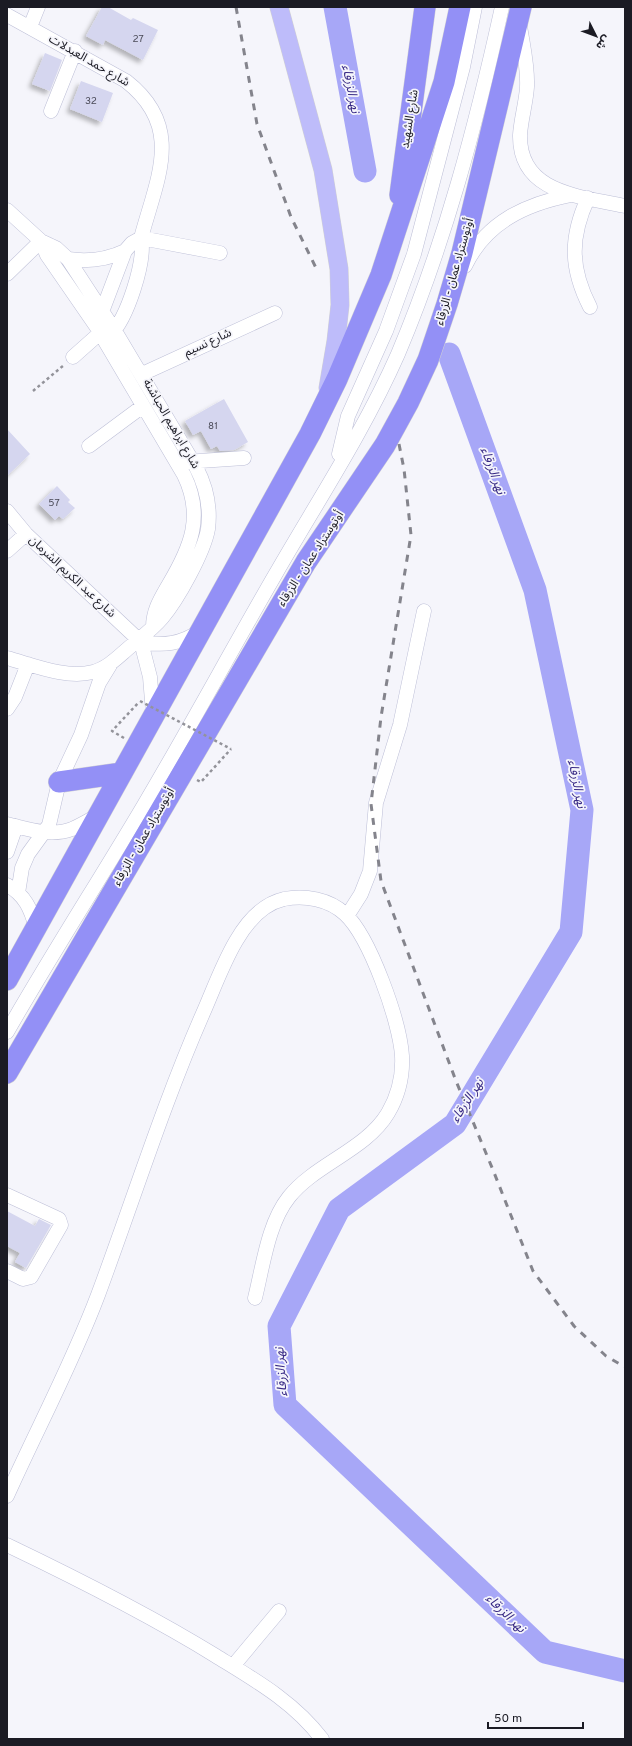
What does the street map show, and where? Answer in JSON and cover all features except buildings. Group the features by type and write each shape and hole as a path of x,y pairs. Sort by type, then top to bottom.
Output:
{"highway":[{"name":"شارع الشهيد","path":"396,231 403,163 412,108 425,7"},
{"path":"7,980 122,773 147,707 200,631 310,434 325,403 382,275 444,82 460,7"},
{"name":"أوتوستراد عمان - الزرقاء","path":"7,1073 306,562 385,444 428,360 447,304 472,215 512,10"},
{"path":"60,782 122,773"}],"main road":[{"path":"279,7 323,170 339,269 340,305 336,340 325,403"}],"street":[{"path":"30,27 38,7"},
{"path":"342,455 348,416 386,331 414,254 463,67 475,7"},
{"path":"7,1019 59,931 138,804 286,542 342,455 388,352 428,253 464,130 494,7"},
{"path":"7,1032 64,934 142,808 397,356 429,275 476,114 512,10"},
{"path":"512,10 527,74 527,88 520,135 524,160 527,168 539,180 572,194 625,206"},
{"name":"شارع حمد العبدلات","path":"7,15 109,70 142,93 153,109 160,127 163,147 160,167 141,238 142,255 127,310 115,331 100,333 73,356"},
{"path":"51,110 75,51"},
{"path":"447,304 473,251 495,227 523,209 538,202 572,194"},
{"path":"588,198 577,227 574,260 583,292 590,307"},
{"name":"شارع ابراهيم الحباشنة","path":"7,210 41,241 56,248 68,260 103,310 193,460 201,477 208,499 209,519 206,539 188,575 168,609 153,627 140,641 113,662"},
{"path":"100,333 103,310 125,252 132,243 141,238 220,253"},
{"path":"7,274 41,241"},
{"name":"شارع ابراهيم الحباشنة","path":"41,241 47,254 100,333 177,464 189,486 193,498 195,522 185,553 157,605 153,627"},
{"path":"68,260 97,260 125,252"},
{"name":"شارع نسيم","path":"142,374 275,313"},
{"path":"89,446 143,406"},
{"path":"177,464 193,460 244,458"},
{"name":"شارع عبد الكريم الشرمان","path":"7,511 26,534 140,641"},
{"path":"7,551 26,534"},
{"path":"347,916 361,894 370,871 376,803 400,726 424,611"},
{"path":"147,707 150,677 140,641 167,644 179,642 200,631"},
{"path":"7,658 71,674 96,672 113,662"},
{"path":"36,928 31,910 13,889 28,854 45,832 51,819 60,782 78,741 99,683 113,662"},
{"path":"7,708 15,697 28,664"},
{"path":"7,852 11,825 45,832 71,829 97,816"},
{"path":"7,1496 58,1389 85,1327 184,1057 237,940 262,909 281,900 301,897 322,900 347,916 365,944 392,1011 402,1054 400,1082 387,1114 375,1130 310,1177 289,1197 274,1222 255,1298"},
{"path":"7,1195 58,1219 61,1225 31,1277 23,1279 7,1271"},
{"path":"7,1545 127,1605 261,1683 289,1704 322,1739"},
{"path":"233,1666 279,1611"}],"path":[{"path":"33,391 73,356"},
{"path":"112,731 147,707 231,749 201,782"}],"waterway":[{"name":"نهر الزرقاء","path":"335,7 365,171"},
{"name":"نهر الزرقاء","path":"449,354 535,590 582,810 571,932 455,1124 339,1209 279,1326 285,1405 545,1652 625,1671"}],"railway":[{"path":"236,7 257,124 291,217 318,272"},
{"path":"399,444 404,469 411,535 381,717 371,804 381,881 456,1081 533,1271 574,1326 606,1356 625,1367"}]}
